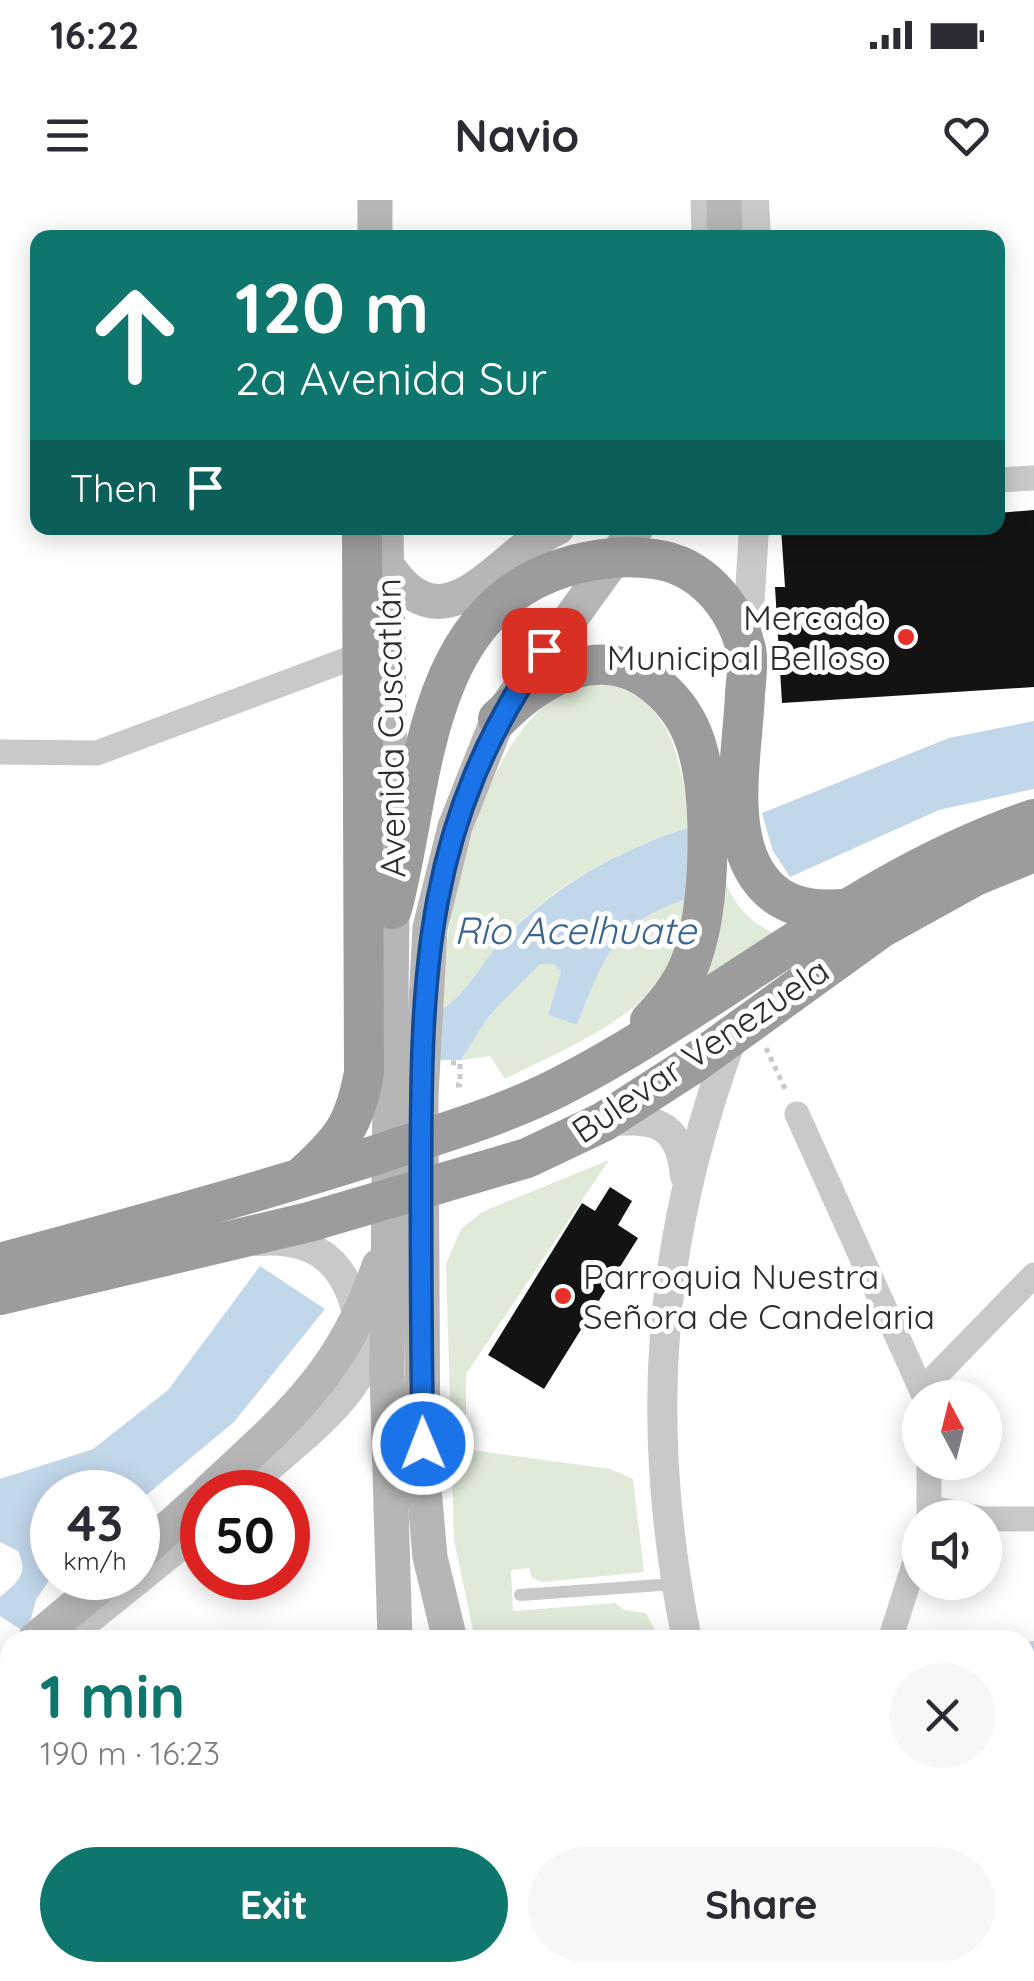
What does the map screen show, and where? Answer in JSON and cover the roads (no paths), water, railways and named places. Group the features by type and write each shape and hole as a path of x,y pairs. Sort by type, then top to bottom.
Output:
{"highway":[{"path":"298,1180 342,1139 356,1112 364,1073 362,535"},
{"path":"392,918 429,733 444,689 473,632 502,598 546,574 580,563 660,560 686,568 707,582 726,604 747,652 723,820 697,939 682,979 666,1004 616,1054"},
{"path":"498,718 537,684 576,666 612,664 640,674 668,695 688,724 723,820 763,883 776,896 802,908 850,908"},
{"name":"Bulevar Venezuela","path":"0,1263 298,1180 501,1114 616,1054 850,908 943,856 1034,819"},
{"name":"Bulevar Venezuela","path":"0,1295 215,1245 480,1174 603,1122 908,912 1034,852"}],"main road":[{"path":"375,200 375,230"},
{"path":"724,200 725,230"},
{"name":"Avenida Cuscatlán","path":"387,535 392,918 388,1231 391,1368"},
{"path":"389,568 410,594 426,600 454,599 480,587 545,535"},
{"path":"372,1630 391,1368 421,1096 430,928 455,827 498,718 558,630 631,535"},
{"path":"231,1470 314,1392 353,1332 388,1231"},
{"path":"391,1368 395,1630"},
{"path":"391,1368 447,1630"},
{"path":"160,1535 180,1518"},
{"path":"47,1630 83,1600"}],"street":[{"path":"703,200 704,230"},
{"path":"754,200 756,230"},
{"path":"1005,480 1034,478"},
{"path":"747,652 754,535"},
{"path":"0,752 97,753 362,654"},
{"path":"685,1630 675,1584 659,1411 664,1328 686,1184 743,1028"},
{"path":"797,1114 919,1380"},
{"path":"603,1122 633,1119 667,1129 678,1142 686,1184"},
{"path":"215,1245 276,1240 307,1248 336,1265 391,1368 342,1398 264,1470"},
{"path":"937,1380 1034,1274"},
{"path":"1002,1518 1034,1519"},
{"path":"76,1630 180,1546"},
{"path":"893,1630 903,1600"}],"lane":[{"path":"520,1596 675,1584"}],"water":[{"name":"Río Acelhuate","path":"1034,721 1034,789 939,810 790,877 773,851 762,813 949,738"},
{"name":"Río Acelhuate","path":"690,827 691,898 645,918 616,944 577,1025 548,1015 561,971 553,964 540,964 489,1016 461,1060 439,1060 440,1010 459,995 526,917 591,870"},
{"path":"260,1266 325,1309 234,1422 160,1484 160,1470 30,1470 30,1600 36,1600 29,1626 21,1630 0,1616 0,1597 17,1582 22,1566 18,1551 0,1542 0,1479 93,1449 168,1390"}],"place":[{"name":"Mercado Municipal Belloso","path":"906,637"},
{"name":"Parroquia Nuestra Señora de Candelaria","path":"563,1296"}]}
